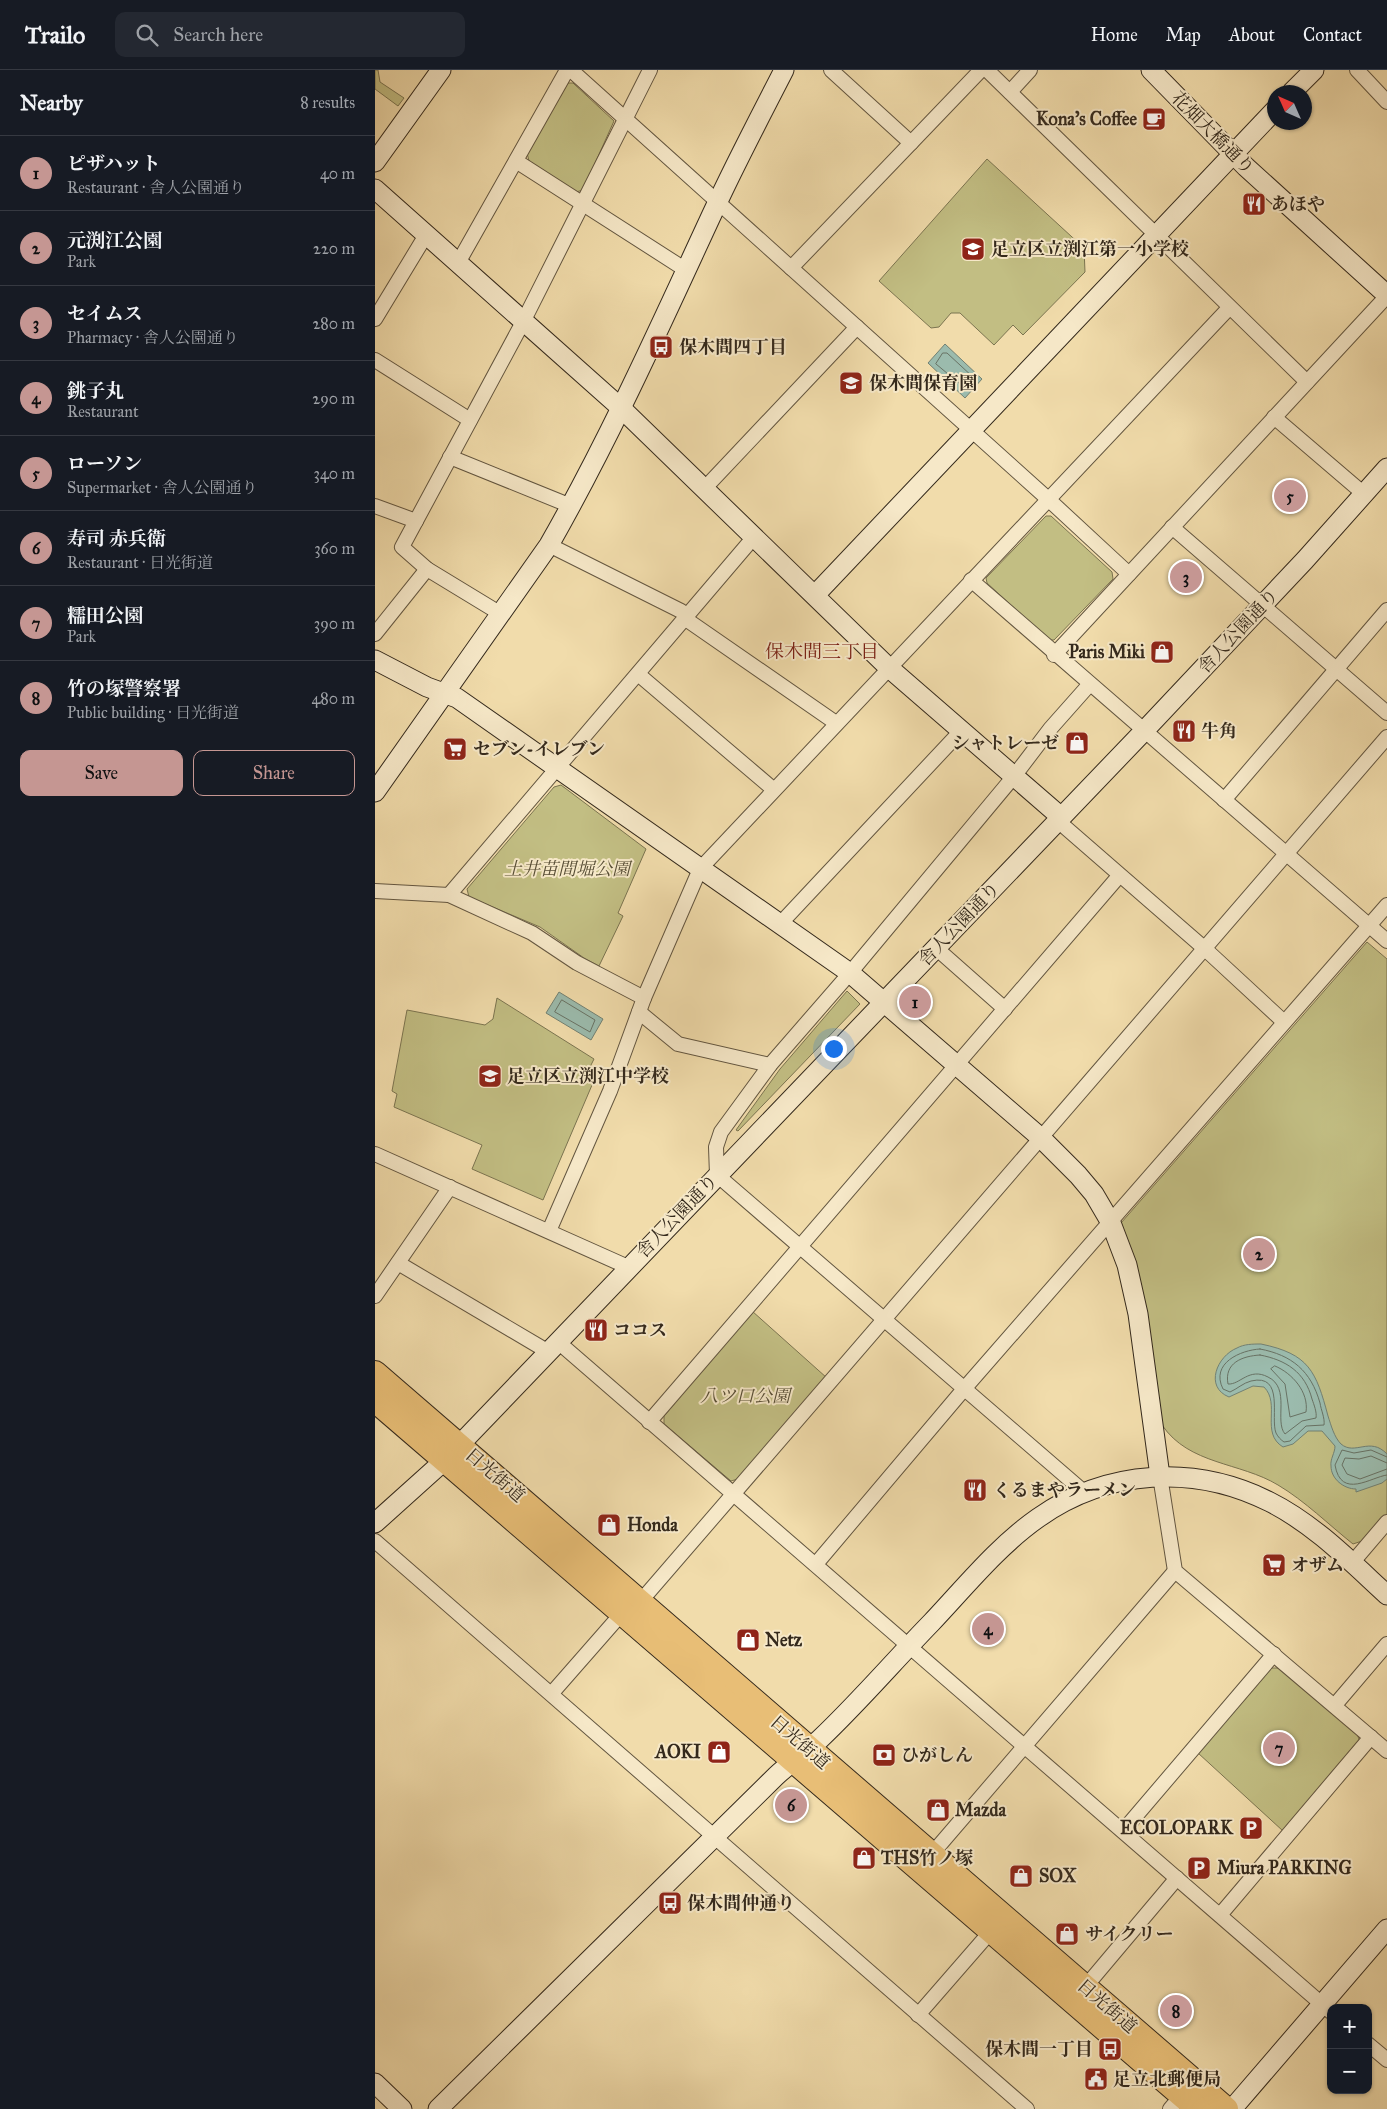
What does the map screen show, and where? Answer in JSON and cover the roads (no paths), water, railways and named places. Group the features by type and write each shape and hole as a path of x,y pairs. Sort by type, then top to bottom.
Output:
{"highway":[{"name":"日光街道","path":"375,1373 452,1452 801,1754 992,1930 1080,1994 1226,2109"},
{"name":"日光街道","path":"377,1406 452,1452"},
{"name":"日光街道","path":"801,1754 931,1854 1080,1994 1183,2104"}],"street":[{"path":"375,162 441,70"},
{"path":"458,264 569,70 972,430 1129,574"},
{"path":"501,614 427,569 402,547 523,322 650,70"},
{"path":"375,792 549,545 621,408 717,203 784,70"},
{"path":"831,70 911,143"},
{"path":"791,268 981,70"},
{"path":"987,70 1307,382"},
{"path":"1010,92 1030,70"},
{"name":"花畑大橋通り","path":"1151,70 1233,154 1387,295"},
{"path":"1299,85 1314,70"},
{"path":"1357,70 1387,102"},
{"path":"815,595 1267,119"},
{"path":"516,161 686,270"},
{"path":"375,189 621,408 889,667 1015,775 1119,876 1204,948 1283,1022"},
{"path":"375,319 426,235"},
{"path":"1054,654 1387,295"},
{"path":"549,1231 610,1091 644,998 700,869 773,789 1229,308"},
{"path":"704,488 857,327"},
{"path":"375,360 470,420"},
{"path":"1274,417 1364,494"},
{"path":"450,457 571,506"},
{"name":"舎人公園通り","path":"378,1515 452,1452 1263,606 1387,468"},
{"path":"375,506 416,521"},
{"path":"1172,527 1387,713"},
{"path":"449,896 754,537"},
{"path":"549,545 681,611 690,622 836,723"},
{"path":"375,634 427,569"},
{"path":"971,580 1089,685 1387,941"},
{"path":"1224,800 1387,610"},
{"path":"375,660 457,698 850,973 885,1001 1041,1138 1078,1175 1094,1194 1111,1223 1127,1265 1138,1314 1175,1571 1387,1750"},
{"path":"638,674 773,789"},
{"path":"1084,1492 717,1175 716,1147 721,1132 770,1065 850,973 1015,775 1050,729 1089,685"},
{"path":"781,924 961,730"},
{"path":"552,1694 735,1494 1387,737"},
{"path":"649,1422 1119,876"},
{"path":"375,891 449,896 533,933 577,963 644,998"},
{"path":"815,1564 964,1389 1387,905"},
{"path":"936,948 1005,1009"},
{"path":"639,1012 678,1044 770,1065"},
{"path":"375,1154 628,1267"},
{"path":"375,1296 450,1188"},
{"path":"398,1263 552,1346 649,1422 735,1494 1326,2008"},
{"path":"438,2109 801,1754 1021,1531 1060,1504 1084,1492 1113,1483 1160,1476 1208,1480 1252,1493 1293,1515 1352,1563 1387,1595"},
{"path":"1352,1563 1387,1522"},
{"path":"375,1541 552,1694 713,1838 1027,2109"},
{"path":"931,1854 1175,1571"},
{"path":"1335,1705 1387,1644"},
{"path":"1123,1831 1274,1654"},
{"path":"1220,1915 1371,1736"},
{"path":"1080,1994 1177,1878"},
{"path":"1232,2109 1326,2008 1387,1929"},
{"path":"918,2015 992,1930"},
{"path":"1372,2047 1387,2060"},
{"path":"375,2083 402,2109"}],"water":[{"path":"945,344 982,379 965,398 928,363"},
{"path":"559,992 603,1019 591,1040 546,1013"},
{"path":"1249,1344 1261,1344 1290,1353 1308,1367 1319,1387 1332,1427 1341,1444 1352,1448 1369,1446 1381,1449 1387,1454 1387,1479 1382,1483 1356,1492 1356,1489 1343,1485 1333,1475 1331,1461 1335,1446 1322,1431 1308,1431 1293,1444 1283,1447 1276,1441 1271,1426 1271,1402 1269,1394 1264,1387 1253,1386 1229,1397 1221,1392 1215,1379 1219,1364 1224,1358 1230,1352 1240,1347"}],"place":[{"name":"Kona's Coffee","path":"1154,119"},
{"name":"あほや","path":"1254,204"},
{"name":"足立区立渕江第一小学校","path":"973,249"},
{"name":"保木間四丁目","path":"661,347"},
{"name":"保木間保育園","path":"851,383"},
{"name":"ローソン","path":"1290,496"},
{"name":"セイムス","path":"1186,577"},
{"name":"Paris Miki","path":"1162,652"},
{"name":"牛角","path":"1184,731"},
{"name":"シャトレーゼ","path":"1077,743"},
{"name":"セブン-イレブン","path":"455,749"},
{"name":"ピザハット","path":"915,1002"},
{"name":"足立区立渕江中学校","path":"490,1076"},
{"name":"元渕江公園","path":"1259,1254"},
{"name":"ココス","path":"596,1330"},
{"name":"くるまやラーメン","path":"975,1490"},
{"name":"Honda","path":"609,1525"},
{"name":"オザム","path":"1274,1565"},
{"name":"銚子丸","path":"988,1629"},
{"name":"Netz","path":"748,1640"},
{"name":"糯田公園","path":"1279,1748"},
{"name":"AOKI","path":"719,1752"},
{"name":"ひがしん","path":"884,1755"},
{"name":"寿司 赤兵衛","path":"791,1805"},
{"name":"Mazda","path":"938,1810"},
{"name":"ECOLOPARK","path":"1251,1828"},
{"name":"THS竹ノ塚","path":"864,1858"},
{"name":"Miura PARKING","path":"1199,1868"},
{"name":"SOX","path":"1021,1876"},
{"name":"保木間仲通り","path":"670,1903"},
{"name":"サイクリー","path":"1067,1934"},
{"name":"竹の塚警察署","path":"1176,2011"},
{"name":"保木間一丁目","path":"1110,2049"},
{"name":"足立北郵便局","path":"1096,2079"}],"district":[{"name":"保木間三丁目","path":"822,651"}],"park label":[{"name":"土井苗間堀公園","path":"567,869"},
{"name":"八ツ口公園","path":"745,1396"}]}
